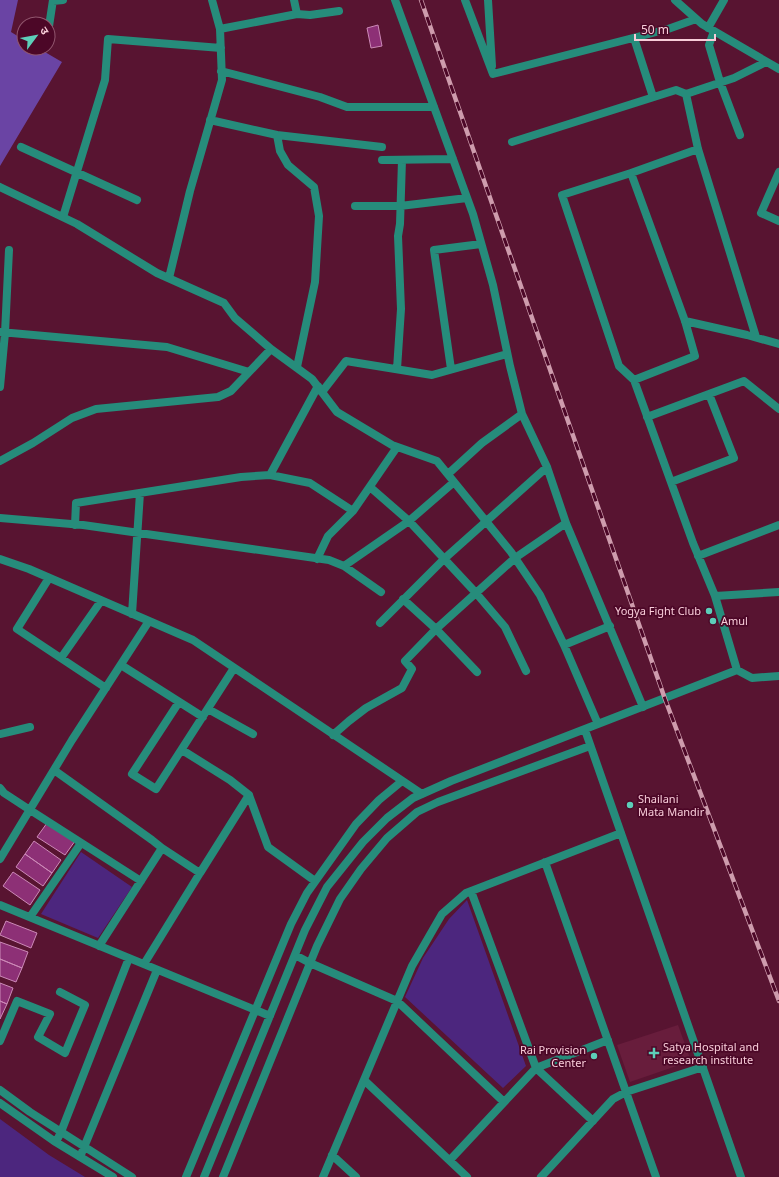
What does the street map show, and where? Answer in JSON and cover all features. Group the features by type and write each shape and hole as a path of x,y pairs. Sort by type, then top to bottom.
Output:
{"street":[{"path":"51,16 53,1 63,0"},
{"path":"169,278 190,191 222,80 220,29 212,0"},
{"path":"294,0 297,14"},
{"path":"395,0 467,198 493,285 507,354 522,414 547,467 566,523 643,707"},
{"path":"465,0 493,74"},
{"path":"488,0 493,74"},
{"path":"675,0 711,30 779,69"},
{"path":"724,0 711,30 709,45 720,82 740,135"},
{"path":"220,29 297,14 310,15 339,10"},
{"path":"493,74 668,29 696,19"},
{"path":"634,38 653,97"},
{"path":"63,217 105,80 108,39 221,48"},
{"path":"512,142 676,90 686,94 734,78 766,62"},
{"path":"221,71 320,96 347,107 434,107"},
{"path":"686,94 698,149 756,337"},
{"path":"210,120 277,135 382,147"},
{"path":"277,135 280,150 288,165 314,187 319,216 315,282 297,367"},
{"path":"21,147 137,200"},
{"path":"698,149 631,173 562,195 619,366 634,380 698,556 715,596 737,670 752,678 779,676"},
{"path":"382,160 453,159"},
{"path":"397,369 401,309 398,236 402,160"},
{"path":"779,172 761,213 779,221"},
{"path":"631,173 684,321 694,356 634,380"},
{"path":"0,187 77,224 157,273 224,302 235,318 271,349 312,378 337,412 397,447 437,461 515,558 540,595 564,645 598,724"},
{"path":"355,206 400,206 467,198"},
{"path":"452,369 434,250 481,244"},
{"path":"0,387 2,332 9,250"},
{"path":"684,321 756,337 779,344"},
{"path":"2,332 167,347 249,372"},
{"path":"0,461 72,418 96,409 218,397 231,391 271,349"},
{"path":"270,476 320,389 346,360 432,375 507,354"},
{"path":"647,417 744,381 779,410"},
{"path":"671,482 734,458 709,394"},
{"path":"448,474 482,443 522,414"},
{"path":"317,559 328,536 353,511 397,447"},
{"path":"380,623 444,559 547,467"},
{"path":"75,525 76,503 241,477 270,476 310,483 353,511"},
{"path":"344,566 409,521 454,482"},
{"path":"370,487 409,521 476,593 505,627 526,671"},
{"path":"132,614 140,494"},
{"path":"0,518 138,533 329,560 344,566 381,592"},
{"path":"333,735 349,720 366,708 402,688 412,669 405,661 436,629 515,558 566,523"},
{"path":"698,556 779,525"},
{"path":"0,559 49,578 193,640 422,794"},
{"path":"49,578 18,629 106,688"},
{"path":"715,596 779,592"},
{"path":"403,599 436,629 477,672"},
{"path":"61,658 101,600"},
{"path":"0,859 4,845 30,810 149,621"},
{"path":"564,645 610,626"},
{"path":"121,665 203,717"},
{"path":"179,702 132,774 156,790 234,668"},
{"path":"204,1177 305,930 327,887 363,842 377,828 413,798 422,794 737,670"},
{"path":"208,709 253,734"},
{"path":"0,734 30,727"},
{"path":"585,730 741,1177"},
{"path":"223,1177 310,963 340,899 361,869 387,838 417,812 438,802 590,746"},
{"path":"182,750 230,780 249,795 268,847 316,881"},
{"path":"54,770 162,848 200,873"},
{"path":"186,1177 291,924 307,893 356,824 379,800 402,781"},
{"path":"0,788 4,793 141,881"},
{"path":"144,964 249,795"},
{"path":"323,1177 412,966 442,914 466,893 621,833"},
{"path":"30,917 81,843"},
{"path":"99,946 162,848"},
{"path":"545,862 626,1092 653,1175"},
{"path":"471,891 536,1068 593,1121"},
{"path":"0,905 270,1016"},
{"path":"295,955 397,1001 504,1102"},
{"path":"56,1142 129,958"},
{"path":"80,1157 157,970"},
{"path":"0,1041 17,1001 50,1014 38,1037 65,1053 85,1005 60,992"},
{"path":"450,1160 536,1068 608,1040"},
{"path":"541,1177 613,1099 626,1092 702,1067"},
{"path":"364,1080 467,1177"},
{"path":"0,1090 30,1112 132,1177"},
{"path":"0,1103 56,1142 113,1177"},
{"path":"332,1155 356,1177"}],"shaded area":[{"path":"0,0 18,0 11,32 16,35 16,56 52,56 62,62 0,166"},
{"path":"81,852 132,887 98,938 41,914"},
{"path":"467,900 526,1066 503,1088 405,997 423,958 449,919"},
{"name":"Satya Hospital and research institute","path":"678,1025 691,1061 630,1082 617,1045"},
{"path":"0,1119 49,1155 85,1177 0,1177"}],"building":[{"path":"378,25 382,46 371,48 367,28"},
{"path":"47,823 75,841 65,855 37,837"},
{"path":"34,841 61,860 52,873 25,854"},
{"path":"25,854 52,873 43,886 16,867"},
{"path":"13,872 40,890 30,905 3,886"},
{"path":"6,921 37,933 31,948 0,935"},
{"path":"0,942 28,952 22,968 0,959"},
{"path":"0,959 22,968 16,982 0,976"},
{"path":"0,983 13,988 7,1004 0,1001"},
{"path":"0,1001 7,1004 0,1019"}],"railway":[{"path":"421,0 665,699 779,1001"}],"place":[{"name":"Yogya Fight Club","path":"709,611"},
{"name":"Amul","path":"713,621"},
{"name":"Shailani Mata Mandir","path":"630,805"},
{"name":"Satya Hospital and research institute","path":"654,1053"},
{"name":"Rai Provision Center","path":"594,1056"}]}
